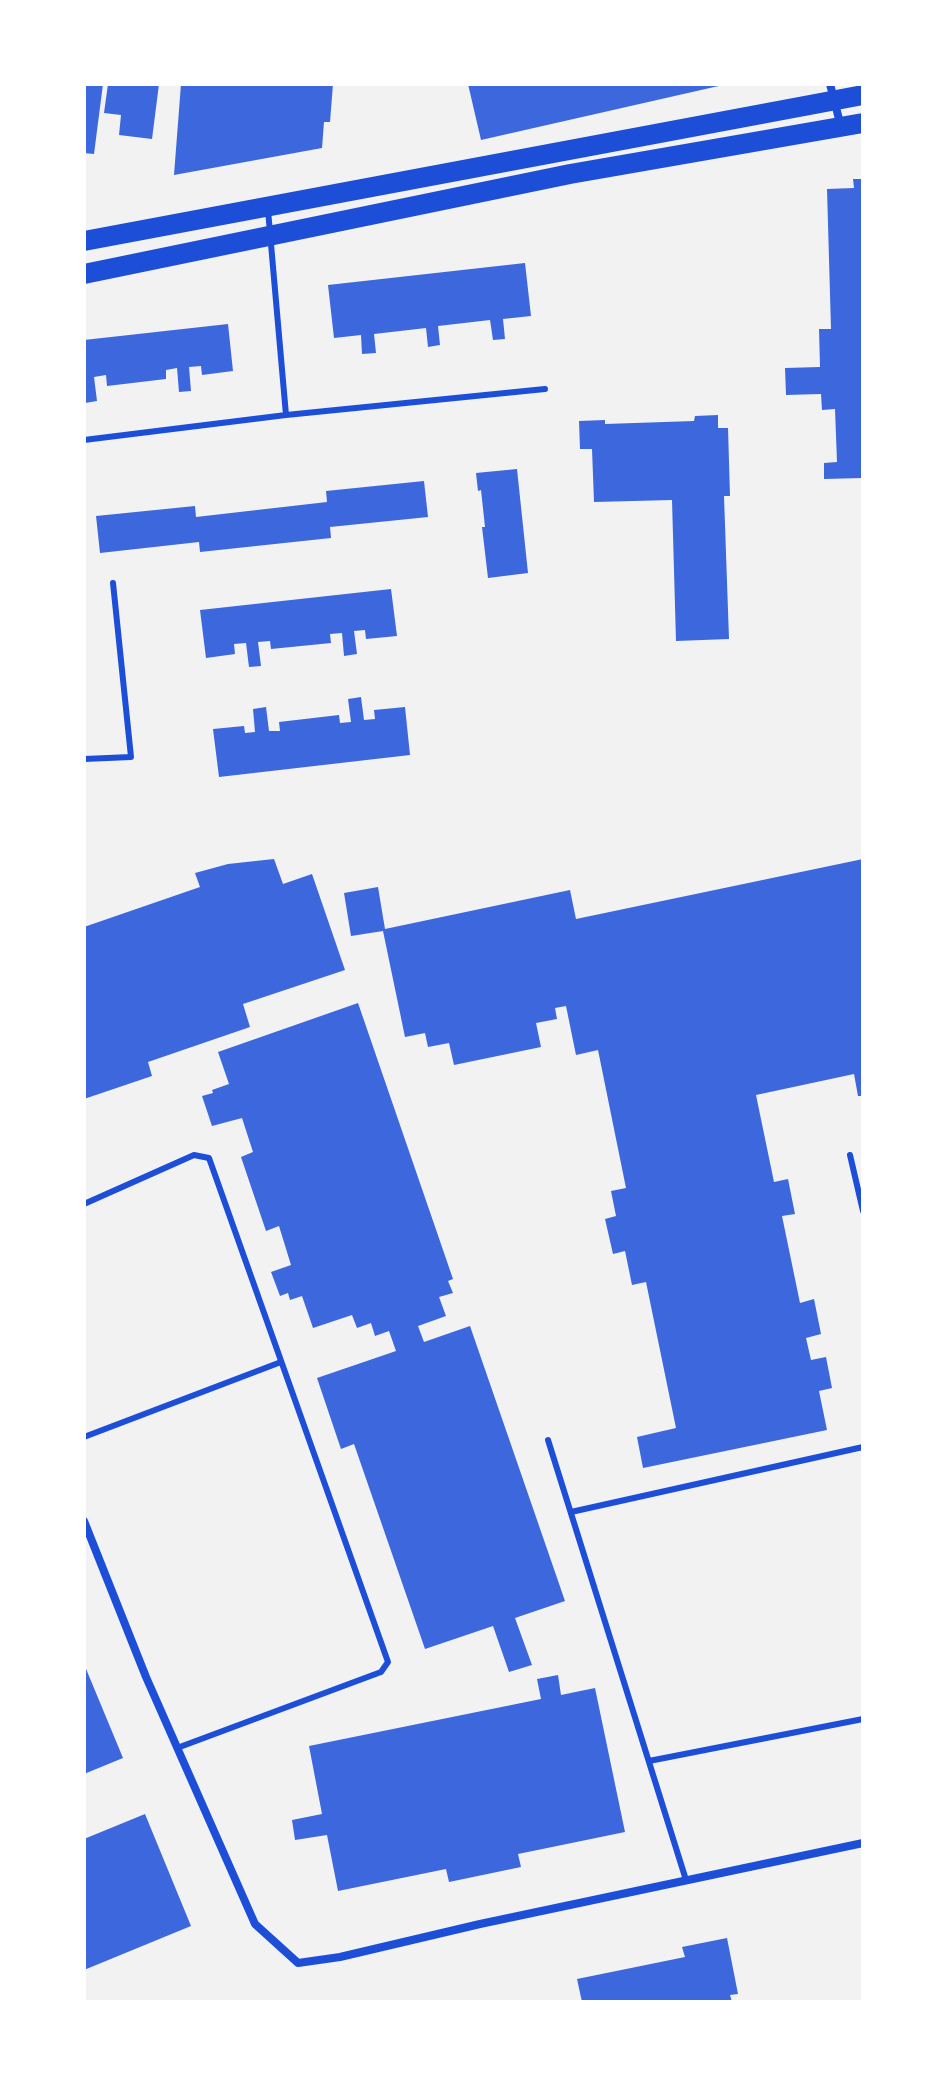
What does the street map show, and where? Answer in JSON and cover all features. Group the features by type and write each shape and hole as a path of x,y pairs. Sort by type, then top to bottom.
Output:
{"main road":[{"path":"84,241 832,93 863,95"},
{"path":"84,274 570,174 863,123"}],"street":[{"path":"832,93 841,127"},
{"path":"84,1521 146,1677 255,1924 298,1963 340,1957 480,1924 863,1843"}],"lane":[{"path":"268,206 286,415"},
{"path":"84,440 286,415 545,389"},
{"path":"84,759 131,757 113,583"},
{"path":"84,1204 194,1155 209,1158 388,1662 381,1672 177,1748"},
{"path":"850,1155 863,1211"},
{"path":"84,1437 281,1362"},
{"path":"548,1440 686,1880"},
{"path":"571,1512 863,1447"},
{"path":"649,1761 863,1719"}],"building":[{"path":"84,84 103,84 94,154 84,153"},
{"path":"108,84 159,84 152,139 119,135 121,115 104,113"},
{"path":"181,84 333,84 330,122 324,122 322,148 174,175"},
{"path":"468,84 723,84 723,85 481,140"},
{"path":"853,179 863,179 863,478 824,479 824,463 837,462 835,409 822,410 821,394 786,395 785,368 820,367 819,329 831,329 827,189 854,188"},
{"path":"525,263 531,316 503,319 505,339 493,340 490,320 438,326 440,345 428,347 426,328 374,334 376,353 362,354 361,335 334,338 328,285"},
{"path":"228,324 233,371 202,375 201,366 189,367 191,391 179,392 177,368 166,370 166,379 107,386 106,375 94,377 97,401 85,403 84,340"},
{"path":"718,415 718,428 728,428 730,496 724,496 729,639 676,641 672,500 594,502 592,449 580,449 579,421 605,420 605,424 694,421 695,416"},
{"path":"517,469 528,573 488,578 481,490 478,491 476,473"},
{"path":"424,481 428,517 330,527 331,538 200,552 199,542 100,553 96,516 195,506 196,517 327,502 326,491"},
{"path":"391,589 397,636 366,639 365,630 354,631 357,654 344,656 342,633 330,634 331,643 271,649 270,641 258,642 261,666 249,667 246,643 234,644 235,654 206,658 200,610"},
{"path":"361,697 364,720 375,719 374,710 405,707 410,755 219,777 213,729 244,726 245,733 255,732 253,709 266,707 269,731 280,731 279,722 339,715 340,723 351,722 348,699"},
{"path":"274,859 283,884 312,874 345,970 243,1004 250,1027 148,1062 152,1076 84,1099 84,927 200,887 195,873 228,864"},
{"path":"863,859 863,1096 858,1096 854,1074 756,1095 774,1182 788,1179 795,1214 782,1216 800,1303 814,1299 821,1334 806,1338 811,1360 826,1357 832,1388 819,1391 827,1430 643,1468 637,1437 676,1428 646,1282 632,1285 625,1251 613,1254 605,1219 616,1216 611,1191 626,1188 598,1050 576,1055 566,1006 555,1008 557,1019 536,1023 541,1047 454,1065 449,1043 428,1047 425,1033 405,1037 383,931 351,936 344,893 378,887 385,929 570,890 576,919"},
{"path":"358,1003 453,1279 448,1281 453,1293 439,1297 446,1316 418,1326 424,1342 470,1326 565,1601 515,1618 532,1665 509,1672 493,1626 425,1649 354,1444 341,1449 317,1378 396,1351 389,1331 375,1336 371,1323 357,1328 352,1315 313,1328 302,1296 290,1300 288,1293 280,1296 271,1272 291,1265 279,1226 266,1231 241,1157 253,1152 242,1118 212,1126 202,1096 229,1084 218,1052"},
{"path":"84,1664 123,1758 84,1774"},
{"path":"558,1675 561,1695 595,1688 625,1832 518,1854 521,1867 449,1882 446,1869 338,1891 327,1835 295,1840 292,1820 322,1814 309,1746 541,1699 537,1679"},
{"path":"145,1814 191,1926 84,1970 84,1839"},
{"path":"727,1938 738,1994 730,1995 732,2002 582,2002 577,1979 685,1957 682,1947"}]}
